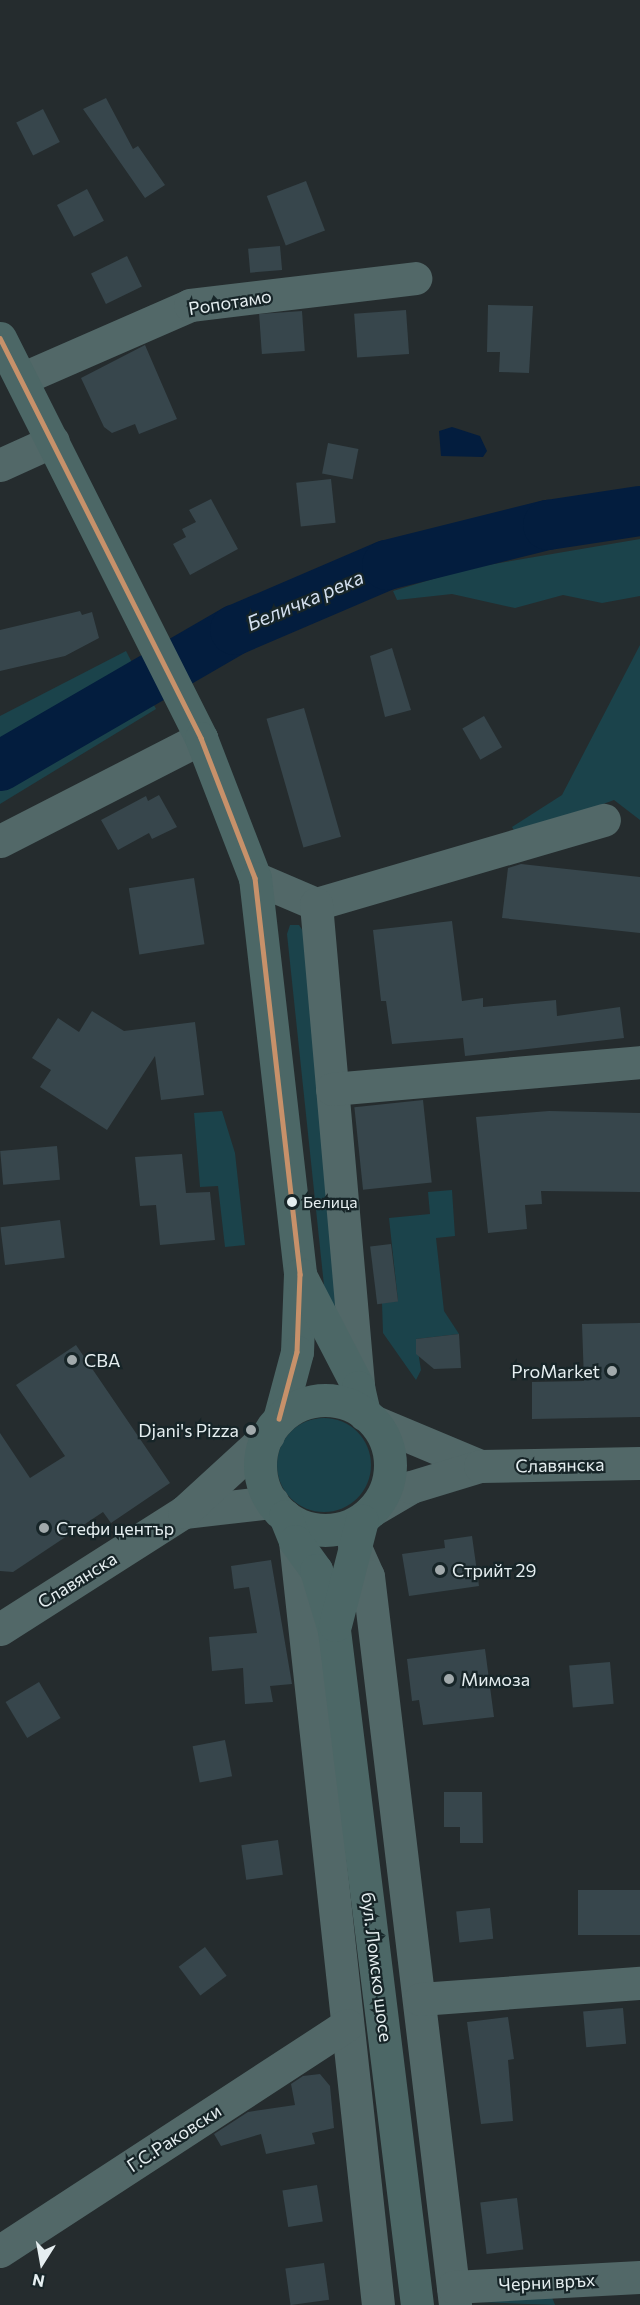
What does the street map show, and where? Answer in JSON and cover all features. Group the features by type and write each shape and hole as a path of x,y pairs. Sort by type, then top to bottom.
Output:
{"main road":[{"path":"0,338 201,738 255,878 300,1274 297,1352 260,1471 284,1520 326,1530 362,1525 385,1490 390,1468 386,1445 300,1274"},
{"path":"273,1427 319,1400 366,1408"},
{"name":"бул. Ломско шосе","path":"284,1520 316,1570 334,1630 417,2305"},
{"name":"бул. Ломско шосе","path":"334,1630 362,1525"}],"street":[{"name":"Ропотамо","path":"21,379 190,305 416,278"},
{"path":"0,465 53,441"},
{"path":"0,841 201,738"},
{"path":"255,878 316,904 604,820"},
{"path":"316,904 332,1089 366,1408"},
{"path":"332,1089 640,1062"},
{"name":"Славянска","path":"366,1408 480,1466"},
{"name":"Славянска","path":"0,1629 184,1512 273,1427"},
{"name":"Славянска","path":"362,1525 411,1487 480,1466 640,1463"},
{"name":"Славянска","path":"184,1512 284,1520"},
{"path":"284,1520 347,2025 378,2305"},
{"path":"362,1525 454,2296"},
{"path":"420,2000 640,1983"},
{"name":"Г.С.Раковски","path":"0,2251 347,2025"},
{"name":"Черни връх","path":"454,2296 640,2277"}],"shaded area":[{"path":"640,539 640,596 602,603 563,595 515,608 452,594 397,600 393,591 470,568"},
{"path":"640,645 640,820 614,800 517,836 512,827 562,795"},
{"path":"126,651 156,709 0,804 0,716"},
{"path":"290,925 299,925 305,934 338,1319 325,1295 287,934"},
{"path":"222,1111 235,1153 245,1245 225,1247 218,1186 200,1187 194,1113"},
{"path":"452,1190 455,1236 436,1238 444,1311 459,1334 416,1339 421,1370 416,1380 383,1333 382,1303 398,1301 389,1218 430,1214 428,1192"},
{"path":"324,1418 342,1422 357,1432 367,1447 371,1465 367,1483 357,1498 342,1508 324,1512 306,1508 291,1498 281,1483 277,1465 281,1447 291,1432 306,1422"},
{"path":"552,2297 555,2305 479,2302"}],"water":[{"path":"452,427 480,436 487,451 483,457 441,456 439,431"}],"building":[{"path":"106,98 133,149 138,146 165,185 145,198 83,109"},
{"path":"43,109 60,142 33,156 16,123"},
{"path":"306,181 325,230 286,246 267,196"},
{"path":"87,189 104,221 74,237 57,205"},
{"path":"280,246 282,270 250,273 248,249"},
{"path":"127,256 142,287 106,304 91,274"},
{"path":"488,305 533,306 529,373 499,372 500,352 487,352"},
{"path":"406,310 409,354 357,358 354,314"},
{"path":"302,311 305,351 262,354 259,314"},
{"path":"145,345 177,419 139,434 135,424 112,433 104,427 81,378"},
{"path":"328,443 358,449 353,479 322,473"},
{"path":"331,479 336,523 301,526 296,483"},
{"path":"211,499 238,549 190,575 173,544 186,537 182,529 196,522 189,510"},
{"path":"80,611 82,615 92,612 99,638 65,656 0,671 0,630"},
{"path":"392,648 411,710 385,717 370,656"},
{"path":"304,708 341,837 303,848 267,719"},
{"path":"484,716 502,747 480,760 462,728"},
{"path":"159,795 177,827 152,839 149,833 118,850 101,820 146,796 148,801"},
{"path":"521,864 640,877 640,933 502,918 508,868"},
{"path":"194,878 204,944 139,954 129,888"},
{"path":"452,921 462,1001 483,998 483,1007 556,1000 557,1016 620,1007 624,1038 465,1056 463,1038 392,1044 386,1001 381,1001 373,930"},
{"path":"92,1011 124,1031 195,1022 204,1095 161,1100 155,1056 107,1130 40,1087 51,1070 32,1058 58,1018 79,1032"},
{"path":"423,1100 432,1183 363,1190 354,1107"},
{"path":"549,1111 640,1113 640,1192 541,1191 542,1204 525,1205 527,1229 488,1233 476,1117"},
{"path":"57,1146 60,1180 3,1185 0,1151"},
{"path":"182,1154 186,1193 210,1192 215,1240 160,1245 156,1205 140,1206 135,1157"},
{"path":"60,1220 65,1258 5,1265 0,1227"},
{"path":"391,1244 398,1302 377,1304 370,1247"},
{"name":"ProMarket","path":"640,1323 640,1417 532,1419 532,1382 584,1381 582,1324"},
{"path":"459,1334 461,1368 434,1369 416,1354 416,1339"},
{"path":"76,1345 170,1483 111,1523 103,1512 13,1572 0,1571 0,1433 30,1478 65,1456 16,1385"},
{"name":"Стрийт 29","path":"472,1536 479,1586 409,1596 402,1554 445,1548 444,1540"},
{"path":"271,1560 292,1684 270,1686 273,1702 245,1704 243,1668 212,1671 209,1637 257,1633 249,1587 234,1589 231,1566"},
{"name":"Мимоза","path":"485,1649 494,1717 423,1725 419,1700 412,1701 407,1659"},
{"path":"610,1662 614,1704 573,1707 569,1666"},
{"path":"39,1682 61,1718 27,1738 6,1702"},
{"path":"225,1740 232,1776 200,1783 193,1746"},
{"path":"444,1792 482,1792 483,1843 460,1843 460,1827 444,1827"},
{"path":"278,1840 283,1875 246,1880 241,1845"},
{"path":"578,1890 640,1890 640,1935 578,1935"},
{"path":"490,1908 493,1939 459,1942 456,1912"},
{"path":"205,1947 227,1976 200,1996 179,1967"},
{"path":"623,2008 626,2044 586,2047 583,2011"},
{"path":"508,2017 514,2059 508,2060 513,2121 481,2124 467,2022"},
{"path":"320,2074 330,2086 334,2128 312,2133 315,2144 266,2154 261,2134 221,2146 214,2134 248,2112 295,2105 291,2084 303,2076"},
{"path":"317,2185 323,2222 288,2227 282,2190"},
{"path":"517,2198 523,2250 487,2254 480,2203"},
{"path":"324,2263 329,2300 291,2305 285,2268"}],"waterway":[{"name":"Беличка река","path":"0,766 235,630 387,565 548,525 640,511"}],"transit line":[{"path":"0,338 201,738 255,878 300,1274 297,1352 279,1419"}],"place":[{"name":"Белица","path":"292,1202"},
{"name":"CBA","path":"72,1360"},
{"name":"ProMarket","path":"612,1371"},
{"name":"Djani's Pizza","path":"251,1430"},
{"name":"Стефи център","path":"44,1528"},
{"name":"Стрийт 29","path":"440,1570"},
{"name":"Мимоза","path":"449,1679"}]}
